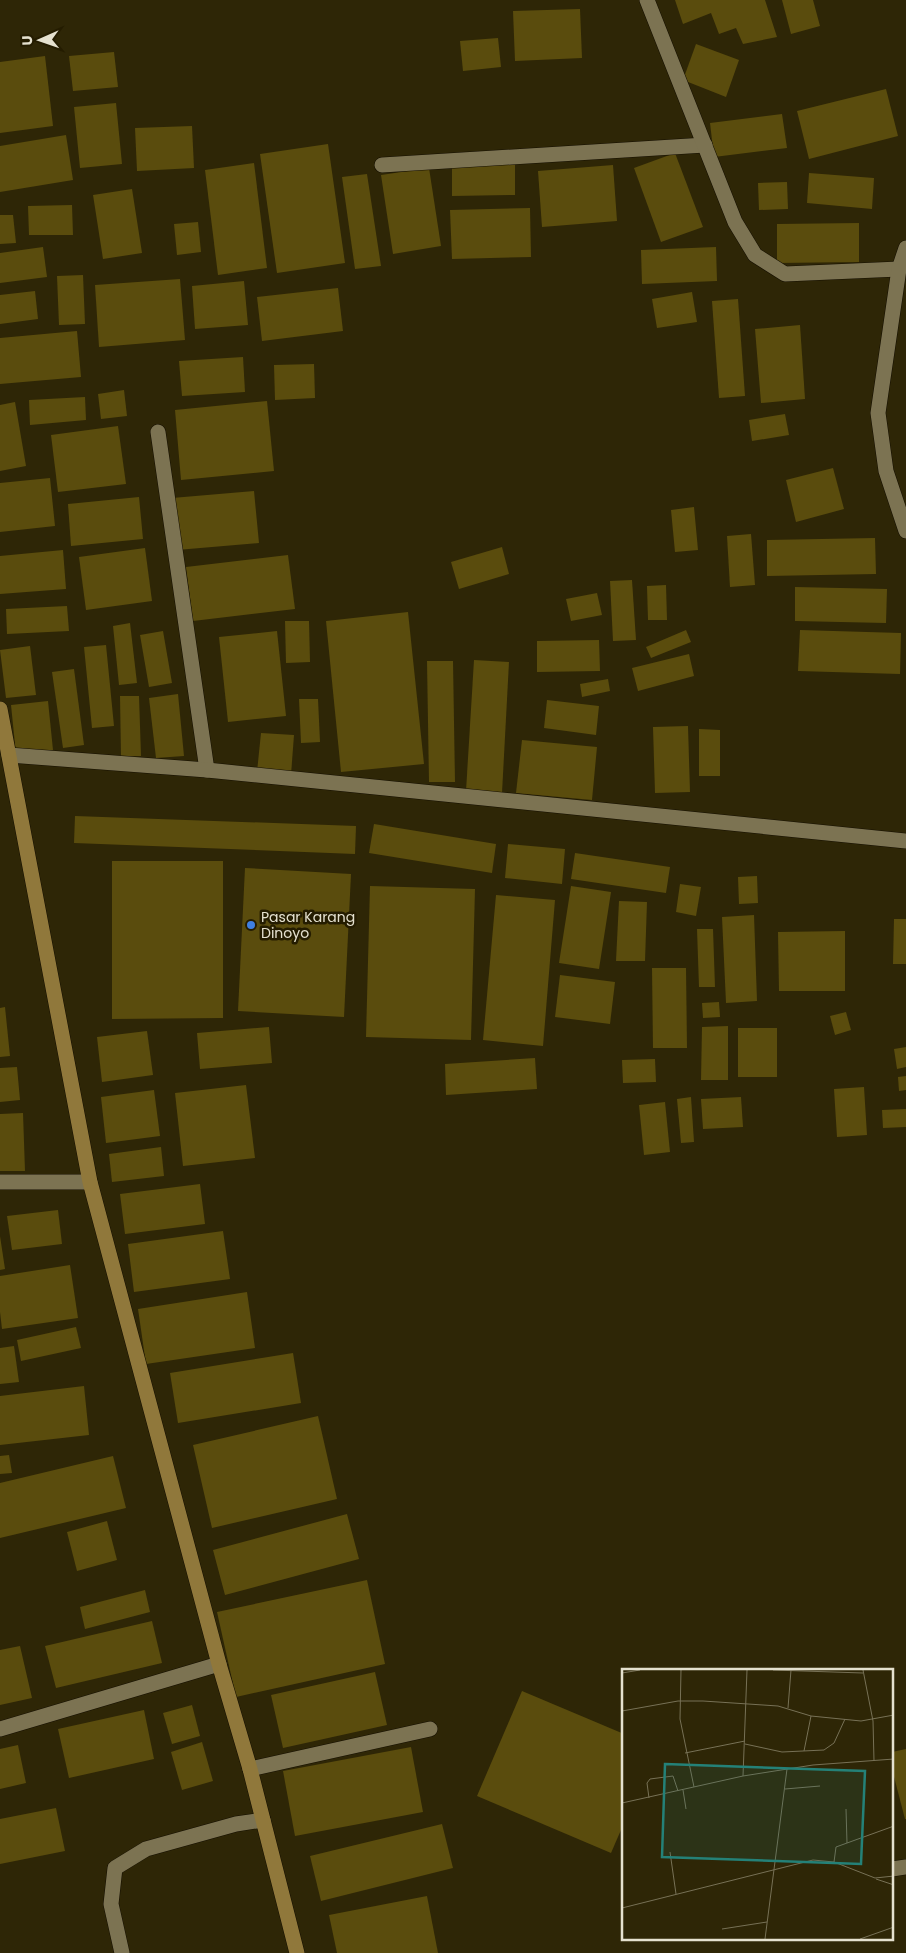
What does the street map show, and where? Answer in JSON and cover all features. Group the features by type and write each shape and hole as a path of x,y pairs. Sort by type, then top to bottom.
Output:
{"main road":[{"path":"0,709 90,1182 218,1664 250,1769 297,1953"}],"street":[{"path":"647,0 736,222 755,255 785,274 899,269"},
{"path":"382,165 705,145"},
{"path":"906,248 899,269 878,413 886,471 906,531"},
{"path":"158,432 207,770"},
{"path":"9,755 207,770 906,841"},
{"path":"0,1182 90,1182"},
{"path":"0,1729 218,1664"},
{"path":"250,1769 430,1729"},
{"path":"122,1953 111,1904 115,1868 146,1849 236,1824 263,1820"}],"building":[{"path":"675,0 765,0 777,37 743,44 736,28 719,34 711,13 683,24"},
{"path":"782,0 813,0 820,26 791,34"},
{"path":"580,9 582,58 515,61 513,11"},
{"path":"498,38 501,67 463,71 460,41"},
{"path":"696,44 739,60 726,97 683,80"},
{"path":"114,52 118,87 73,91 69,56"},
{"path":"45,56 53,126 0,133 0,62"},
{"path":"886,89 898,136 809,159 797,111"},
{"path":"116,103 122,164 80,168 74,107"},
{"path":"782,114 787,148 714,157 710,123"},
{"path":"192,126 194,168 137,171 135,128"},
{"path":"66,135 73,180 0,192 0,146"},
{"path":"328,144 345,263 277,273 260,154"},
{"path":"675,153 703,227 661,242 634,168"},
{"path":"254,163 267,268 218,275 205,170"},
{"path":"515,164 515,195 452,196 452,165"},
{"path":"613,165 617,221 542,227 538,171"},
{"path":"429,168 441,246 393,254 381,175"},
{"path":"809,173 874,178 872,209 807,203"},
{"path":"367,174 381,266 355,269 342,177"},
{"path":"787,182 788,209 759,210 758,183"},
{"path":"132,189 142,253 103,259 93,195"},
{"path":"72,205 73,235 29,235 28,206"},
{"path":"530,208 531,257 452,259 450,210"},
{"path":"0,215 13,215 16,243 0,244"},
{"path":"198,222 201,252 177,255 174,224"},
{"path":"859,223 859,262 777,263 777,224"},
{"path":"43,247 47,277 0,283 0,253"},
{"path":"716,247 717,281 642,284 641,250"},
{"path":"83,275 85,324 59,325 57,276"},
{"path":"180,279 185,340 99,347 95,285"},
{"path":"244,281 248,325 195,329 192,286"},
{"path":"338,288 343,331 262,341 257,297"},
{"path":"35,291 38,319 0,324 0,295"},
{"path":"692,292 697,322 657,328 652,299"},
{"path":"738,299 745,396 719,398 712,301"},
{"path":"800,325 805,399 761,403 755,329"},
{"path":"77,331 81,377 0,384 0,338"},
{"path":"243,357 245,392 182,396 179,361"},
{"path":"314,364 315,398 275,400 274,365"},
{"path":"124,390 127,416 101,419 98,394"},
{"path":"85,397 86,420 30,425 29,400"},
{"path":"267,401 274,471 181,480 175,410"},
{"path":"15,402 26,466 0,471 0,405"},
{"path":"785,414 789,435 752,441 749,420"},
{"path":"118,426 126,484 58,492 51,435"},
{"path":"833,468 844,509 796,522 786,480"},
{"path":"50,478 55,526 0,532 0,483"},
{"path":"254,491 259,543 177,550 172,498"},
{"path":"139,497 143,539 71,546 68,504"},
{"path":"694,507 698,550 675,552 671,510"},
{"path":"751,534 755,585 730,587 727,536"},
{"path":"875,538 876,574 767,576 767,540"},
{"path":"502,547 509,574 459,589 451,562"},
{"path":"145,548 152,601 86,610 79,557"},
{"path":"63,550 66,589 0,594 0,556"},
{"path":"288,555 295,609 193,621 186,567"},
{"path":"632,580 636,640 613,641 610,581"},
{"path":"666,585 667,620 648,620 647,586"},
{"path":"795,587 887,589 886,623 795,621"},
{"path":"597,593 602,615 571,621 566,599"},
{"path":"67,606 69,631 7,634 6,609"},
{"path":"408,612 424,764 341,772 326,621"},
{"path":"285,621 309,621 310,662 286,663"},
{"path":"130,623 137,683 119,685 113,626"},
{"path":"686,630 691,642 651,658 646,647"},
{"path":"800,630 901,633 900,674 798,671"},
{"path":"163,631 172,683 149,687 140,635"},
{"path":"277,631 286,716 228,722 219,637"},
{"path":"599,640 600,671 537,672 537,641"},
{"path":"106,645 114,726 92,728 84,647"},
{"path":"30,646 36,695 6,698 0,650"},
{"path":"689,654 694,676 638,691 632,668"},
{"path":"474,660 509,662 502,793 466,791"},
{"path":"427,661 453,661 455,782 429,782"},
{"path":"74,669 84,745 63,748 52,672"},
{"path":"608,679 610,691 582,697 580,684"},
{"path":"178,694 184,756 156,758 149,698"},
{"path":"120,696 139,696 141,756 121,757"},
{"path":"299,699 318,699 320,742 301,743"},
{"path":"547,700 599,706 596,735 544,728"},
{"path":"48,701 53,750 16,754 11,705"},
{"path":"688,726 690,792 655,793 653,727"},
{"path":"699,729 720,730 720,776 699,776"},
{"path":"261,733 294,735 291,775 257,772"},
{"path":"522,740 597,747 592,800 516,793"},
{"path":"75,816 356,826 355,854 74,843"},
{"path":"374,824 496,844 492,873 369,853"},
{"path":"508,844 565,849 562,884 505,878"},
{"path":"575,853 670,867 666,893 571,879"},
{"path":"112,861 223,861 223,1018 112,1019"},
{"path":"245,868 351,874 344,1017 238,1011"},
{"path":"757,876 758,903 739,904 738,877"},
{"path":"680,884 701,887 696,916 676,912"},
{"path":"370,886 475,889 471,1040 366,1037"},
{"path":"571,886 611,892 599,969 559,963"},
{"path":"496,895 555,900 543,1046 483,1040"},
{"path":"619,901 647,902 645,961 616,961"},
{"path":"754,915 757,1001 726,1003 722,917"},
{"path":"894,919 906,919 906,964 893,964"},
{"path":"697,929 713,929 715,987 699,987"},
{"path":"845,931 845,991 779,991 778,932"},
{"path":"652,968 686,968 687,1048 653,1048"},
{"path":"560,975 615,982 610,1024 555,1017"},
{"path":"719,1002 720,1017 703,1018 702,1003"},
{"path":"5,1007 10,1056 0,1057 0,1008"},
{"path":"846,1012 851,1030 835,1035 830,1016"},
{"path":"728,1026 728,1080 701,1080 702,1027"},
{"path":"269,1027 272,1063 200,1069 197,1033"},
{"path":"738,1028 777,1028 777,1077 738,1077"},
{"path":"147,1031 153,1075 102,1082 97,1037"},
{"path":"906,1047 906,1067 897,1069 894,1049"},
{"path":"535,1058 537,1089 446,1095 445,1064"},
{"path":"655,1059 656,1082 623,1083 622,1060"},
{"path":"17,1067 20,1100 0,1102 0,1068"},
{"path":"906,1076 906,1090 899,1091 898,1077"},
{"path":"246,1085 255,1158 183,1166 175,1093"},
{"path":"864,1087 867,1135 837,1137 834,1089"},
{"path":"154,1090 160,1136 106,1143 101,1097"},
{"path":"691,1097 694,1142 681,1143 677,1099"},
{"path":"741,1097 743,1127 703,1129 701,1099"},
{"path":"665,1102 670,1152 644,1155 639,1105"},
{"path":"906,1109 906,1127 883,1128 882,1110"},
{"path":"23,1113 25,1171 0,1171 0,1114"},
{"path":"161,1147 164,1176 112,1182 109,1154"},
{"path":"200,1184 205,1224 125,1234 120,1194"},
{"path":"58,1210 62,1244 12,1250 7,1216"},
{"path":"223,1231 230,1279 134,1292 128,1244"},
{"path":"0,1236 5,1269 0,1270"},
{"path":"70,1265 78,1318 2,1329 0,1276"},
{"path":"247,1292 255,1348 146,1364 138,1309"},
{"path":"76,1327 81,1348 21,1361 17,1340"},
{"path":"14,1346 19,1382 0,1384 0,1348"},
{"path":"293,1353 301,1403 178,1423 170,1373"},
{"path":"84,1386 89,1435 0,1445 0,1396"},
{"path":"318,1416 337,1499 212,1528 193,1445"},
{"path":"9,1455 12,1473 0,1474 0,1456"},
{"path":"113,1456 126,1508 0,1538 0,1483"},
{"path":"347,1514 359,1559 225,1595 213,1550"},
{"path":"107,1521 117,1560 77,1571 67,1532"},
{"path":"367,1580 385,1664 236,1697 217,1612"},
{"path":"145,1590 150,1612 85,1629 80,1607"},
{"path":"152,1621 162,1663 56,1688 45,1646"},
{"path":"20,1646 32,1698 0,1705 0,1650"},
{"path":"375,1672 387,1725 283,1748 271,1695"},
{"path":"522,1691 622,1733 622,1828 611,1853 477,1796"},
{"path":"192,1705 200,1736 172,1744 163,1713"},
{"path":"144,1710 154,1759 69,1778 58,1729"},
{"path":"202,1742 213,1781 182,1790 171,1752"},
{"path":"18,1745 26,1783 0,1789 0,1749"},
{"path":"411,1747 423,1812 295,1836 283,1771"},
{"path":"906,1749 906,1819 894,1777 894,1752"},
{"path":"56,1808 65,1851 0,1864 0,1819"},
{"path":"442,1824 453,1868 321,1901 310,1856"},
{"path":"427,1896 438,1953 337,1953 329,1915"}],"place":[{"name":"Pasar Karang Dinoyo","path":"251,925"}]}
